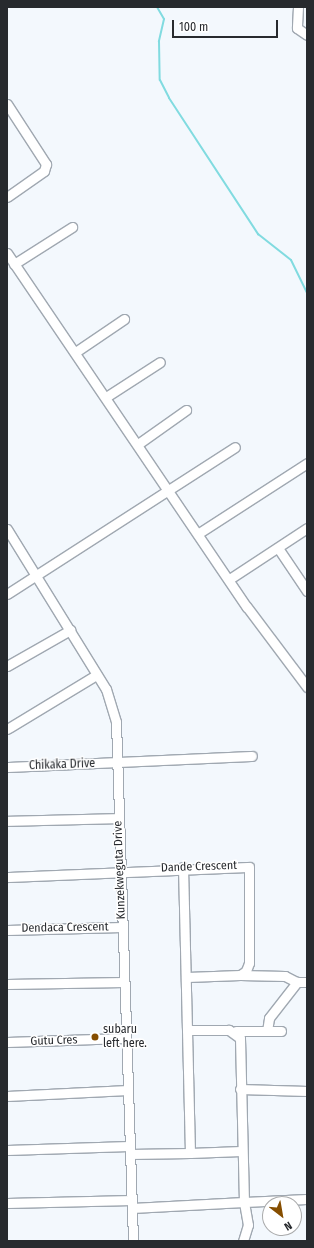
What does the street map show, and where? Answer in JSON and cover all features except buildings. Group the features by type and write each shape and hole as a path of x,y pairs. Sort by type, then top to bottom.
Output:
{"street":[{"path":"298,7 296,25 304,35"},
{"path":"7,104 46,164 44,171 7,197"},
{"path":"14,264 72,227"},
{"path":"7,253 77,352 168,489 231,578 247,607 307,687"},
{"path":"77,352 124,319"},
{"path":"106,397 160,362"},
{"path":"138,444 186,410"},
{"path":"7,594 235,447"},
{"path":"199,533 307,463"},
{"path":"231,578 307,528"},
{"name":"Kunzekweguta Drive","path":"7,530 70,630 113,704 117,763 119,871 133,1241"},
{"path":"278,548 307,591"},
{"path":"7,666 70,630"},
{"path":"7,729 96,675"},
{"name":"Chikaka Drive","path":"7,767 252,756"},
{"path":"7,821 118,818"},
{"name":"Dande Crescent","path":"7,877 183,868 249,867 249,963 240,975"},
{"path":"183,868 187,977 190,1153"},
{"name":"Dendaca Crescent","path":"7,930 122,927"},
{"path":"187,977 240,975 285,976 297,982 307,982"},
{"path":"7,984 124,982"},
{"path":"267,1031 269,1018 297,982"},
{"path":"188,1030 281,1031"},
{"path":"236,1031 240,1038 241,1151 244,1202 248,1225 243,1241"},
{"name":"Gutu Cres","path":"7,1042 125,1038"},
{"path":"240,1089 307,1091"},
{"path":"7,1096 128,1090"},
{"path":"7,1150 129,1150 190,1153 241,1151"},
{"path":"7,1203 132,1204 307,1199"}],"waterway":[{"path":"157,7 164,19 159,41 160,80 169,98 258,234 291,260 307,293"}],"place":[{"name":"subaru left here.","path":"95,1037"}]}
